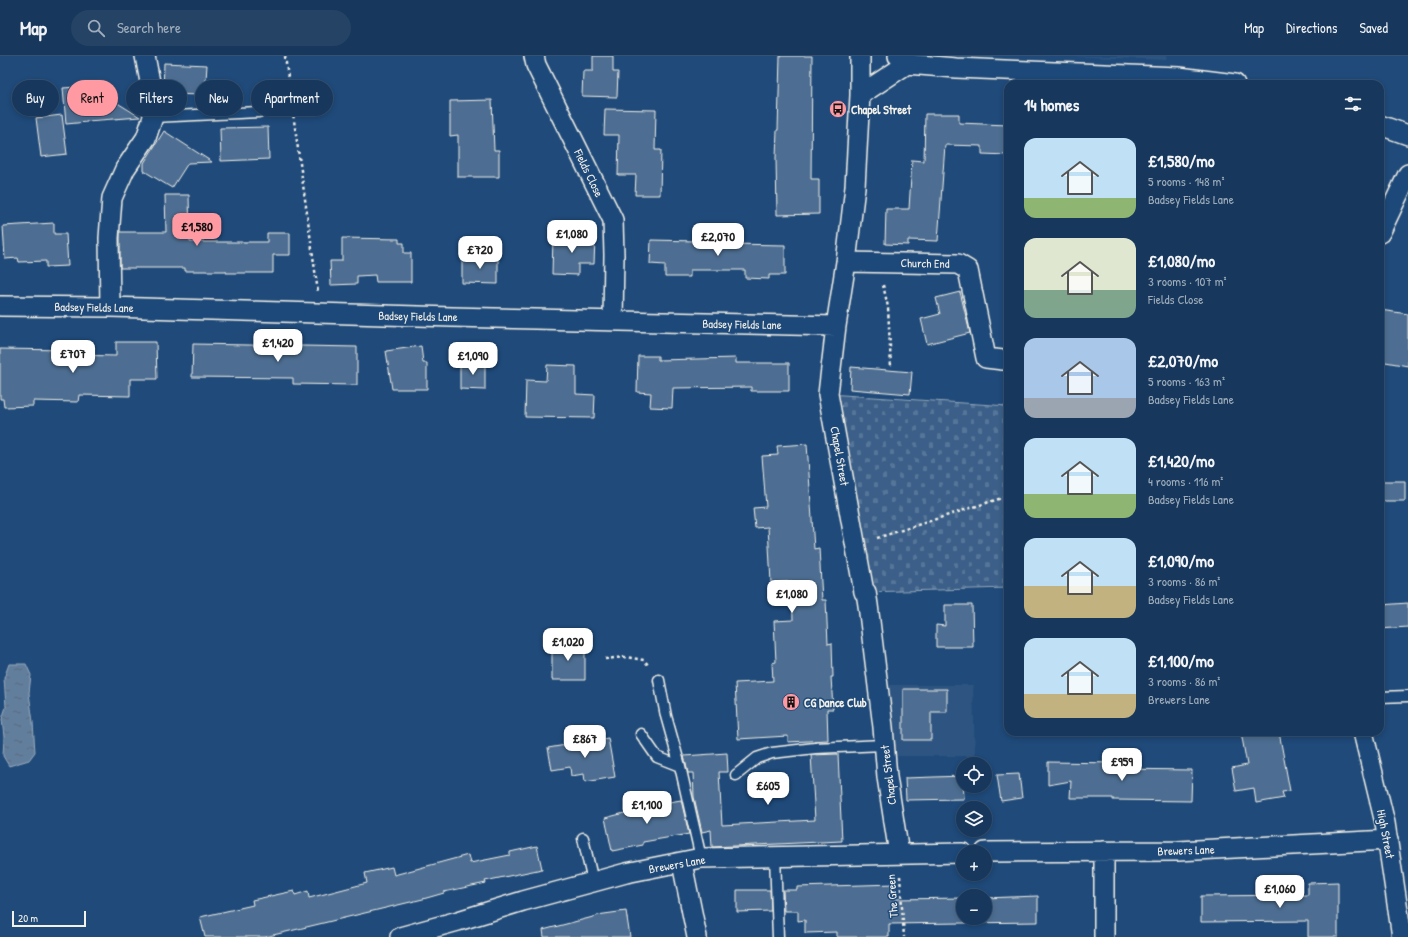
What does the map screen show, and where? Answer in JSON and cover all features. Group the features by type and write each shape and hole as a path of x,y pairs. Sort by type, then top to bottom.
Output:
{"street":[{"path":"110,307 109,238 112,198 125,169 146,138 153,117 152,88 145,56"},
{"name":"Fields Close","path":"534,56 536,65 613,220 614,255 612,321"},
{"name":"Chapel Street","path":"860,56 860,95 855,187 828,394 868,605 887,778 899,854"},
{"path":"860,95 902,60 956,68 1179,77 1203,80"},
{"path":"1384,126 1408,135"},
{"path":"1384,225 1408,174"},
{"name":"Church End","path":"846,262 958,264 968,270 986,358 1003,360"},
{"name":"Badsey Fields Lane","path":"0,306 110,307 322,314 836,326"},
{"name":"High Street","path":"1364,736 1385,823 1402,937"},
{"name":"Brewers Lane","path":"992,852 1178,851 1388,840"},
{"path":"1104,851 1104,937"},
{"name":"Brewers Lane","path":"400,937 626,873 701,858 956,853"},
{"path":"682,863 697,937"}],"lane":[{"path":"153,117 251,112"},
{"path":"659,680 666,716 680,766 701,858"},
{"path":"1384,698 1408,696"},
{"path":"641,734 657,757 680,766"},
{"path":"736,775 757,758 772,753 814,748 884,745"},
{"path":"583,838 593,882"},
{"path":"775,856 778,937"}],"path":[{"path":"285,56 322,314"},
{"path":"879,263 888,307 891,368"},
{"path":"856,544 906,530 1004,497"},
{"path":"605,659 625,657 644,660 659,680"},
{"name":"The Green","path":"899,854 904,937"}],"shaded area":[{"path":"1065,56 1167,56 1166,60"},
{"path":"881,685 973,685 975,756 887,756"}],"green space":[{"path":"828,394 1004,406 1004,588 866,592"}],"water":[{"path":"9,664 26,664 31,675 29,693 35,752 29,760 9,766 3,756 4,737 2,719 6,707 4,678"}],"building":[{"path":"593,56 613,56 613,72 618,72 617,97 582,96 583,71 593,71"},
{"path":"780,56 812,56 811,179 819,179 819,214 777,215 776,158"},
{"path":"164,63 207,65 206,80 195,80 195,95 187,95 187,80 163,80"},
{"path":"63,88 67,88 67,116 118,116 118,103 126,108 126,116 140,117 66,124"},
{"path":"492,100 494,150 499,150 499,177 458,177 458,135 450,136 450,101"},
{"path":"605,109 656,110 655,150 661,150 660,195 635,195 636,175 618,175 619,135 604,135"},
{"path":"925,114 959,114 959,123 1004,125 1004,155 982,154 982,146 945,145 938,241 908,240 908,245 885,244 886,209 909,209 912,160 924,161"},
{"path":"62,115 67,154 41,157 36,118"},
{"path":"268,127 269,159 221,161 220,128"},
{"path":"164,131 212,162 188,163 172,188 144,171 144,163"},
{"path":"165,195 189,195 190,242 267,242 267,233 290,233 290,255 273,255 273,273 185,271 185,268 120,268 120,232 166,232"},
{"path":"54,223 54,234 66,234 68,266 46,267 46,261 19,262 18,258 5,259 3,226"},
{"path":"553,237 595,238 594,264 578,264 578,275 552,274"},
{"path":"696,237 730,237 730,244 785,245 785,275 769,275 769,279 745,278 745,270 690,270 690,277 665,277 665,265 650,264 651,240 696,241"},
{"path":"342,238 399,239 399,243 404,243 404,253 411,253 411,282 376,282 375,275 357,276 357,284 331,285 330,261 342,261"},
{"path":"462,255 498,256 498,284 462,283"},
{"path":"960,292 970,333 927,344 921,319 940,314 936,298"},
{"path":"1384,311 1408,314 1408,366 1384,362"},
{"path":"116,342 156,342 157,379 130,379 130,396 79,395 78,402 33,401 33,406 4,407 3,399 0,399 0,349 68,350 68,355 116,356"},
{"path":"193,344 357,347 357,385 293,384 293,378 192,377"},
{"path":"421,346 423,363 427,363 427,389 392,389 386,351"},
{"path":"638,356 658,356 658,360 736,358 736,363 789,363 789,391 751,391 751,387 673,388 672,408 650,407 651,393 637,392"},
{"path":"460,363 485,363 485,390 460,389"},
{"path":"547,365 576,366 576,394 595,395 594,418 525,417 526,380 546,381"},
{"path":"851,367 912,372 910,394 850,389"},
{"path":"807,444 814,549 819,548 822,600 826,600 828,644 832,643 833,677 831,677 833,709 827,709 828,740 788,742 788,736 738,739 735,683 773,681 772,663 776,662 774,621 793,620 792,581 771,583 768,527 755,528 753,508 766,507 762,456 778,455 777,446"},
{"path":"1384,481 1405,481 1405,501 1384,501"},
{"path":"1408,603 1408,627 1384,629 1384,605"},
{"path":"945,605 972,605 973,647 936,647 936,625 945,626"},
{"path":"552,643 585,643 585,680 552,680"},
{"path":"903,689 947,689 947,712 931,712 931,740 903,740"},
{"path":"1242,736 1280,736 1290,791 1282,792 1284,798 1256,803 1254,788 1236,791 1232,768 1247,765"},
{"path":"608,738 615,777 585,782 584,774 571,776 570,767 552,770 548,748"},
{"path":"727,753 728,772 719,772 722,825 815,820 811,755 838,754 842,841 712,847 711,830 702,832 694,797 693,773 688,773 684,756"},
{"path":"1048,762 1118,763 1118,769 1192,770 1191,801 1070,798 1071,781 1048,785"},
{"path":"1019,774 1022,798 1001,801 997,775"},
{"path":"956,776 956,793 964,793 964,799 906,800 905,778"},
{"path":"681,800 689,834 643,842 643,845 612,851 605,818 640,809 640,807"},
{"path":"537,846 542,869 485,881 486,883 444,892 423,899 265,937 205,937 200,917 253,905 252,900 294,891 295,895 308,891 309,898 367,883 365,873 392,867 394,875 468,855 470,863 510,855 510,852"},
{"path":"1338,882 1338,937 1308,937 1308,921 1201,922 1201,896 1308,895 1308,883"},
{"path":"895,884 896,899 956,898 956,923 889,924 889,937 837,937 837,932 805,933 805,920 798,921 798,911 784,911 783,890 797,890 797,887"},
{"path":"737,890 770,890 771,911 737,912"},
{"path":"1038,896 1038,922 992,923 992,898"},
{"path":"626,911 630,937 544,937 543,930 597,915"}],"place":[{"name":"Chapel Street","path":"838,109"},
{"name":"CG Dance Club","path":"791,702"}]}
